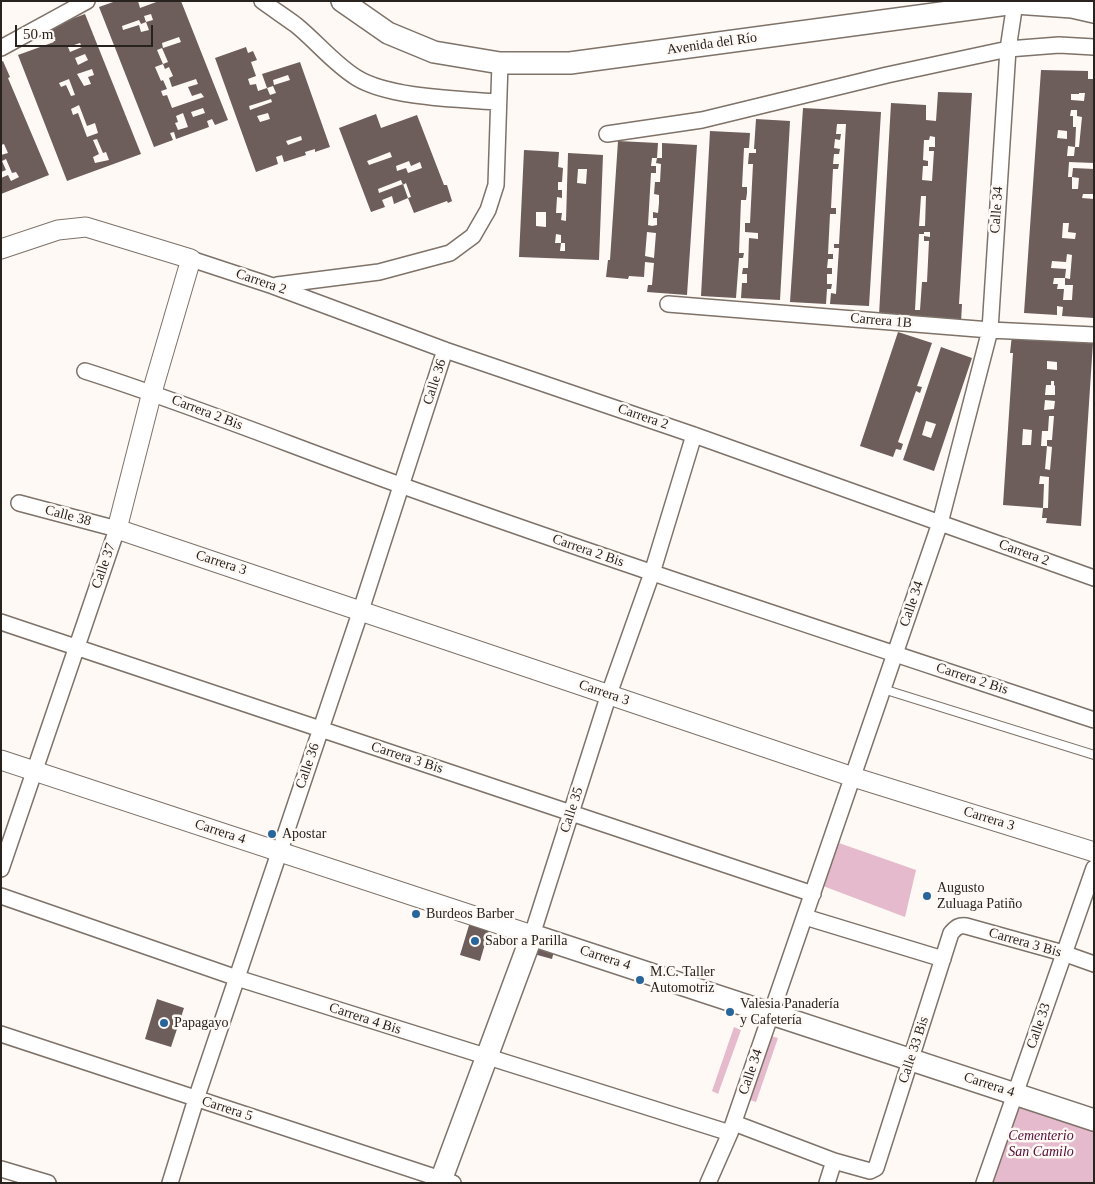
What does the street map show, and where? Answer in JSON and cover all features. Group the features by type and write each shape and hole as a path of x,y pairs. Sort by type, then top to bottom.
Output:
{"main road":[{"name":"Avenida del Río","path":"342,1 388,33 434,52 500,63 570,63 1015,3 1072,7 1094,12"},
{"name":"Carrera 4","path":"532,935 1094,1120"},
{"name":"Calle 35","path":"445,1182 487,1058 532,935"}],"street":[{"path":"1,48 87,1"},
{"path":"262,1 296,25 356,78 380,87 423,96 498,102"},
{"name":"Calle 34","path":"708,1183 732,1128 940,523 990,330 1008,49 1015,3"},
{"path":"606,134 702,120 859,82 1008,49 1059,45 1094,47"},
{"path":"272,286 379,272 450,253 473,236 488,210 496,184 500,63"},
{"path":"1,249 58,230 86,227 191,259"},
{"name":"Carrera 2","path":"191,259 272,286 446,350 694,435 1094,578"},
{"name":"Calle 37","path":"1,869 117,529 152,392 191,259"},
{"name":"Carrera 1B","path":"668,304 990,330 1094,335"},
{"name":"Calle 36","path":"170,1183 196,1099 361,610 400,485 446,350"},
{"name":"Carrera 2 Bis","path":"85,371 152,392 400,485 652,573 1094,720"},
{"name":"Calle 35","path":"532,935 609,694 652,573 694,435"},
{"name":"Calle 38","path":"20,503 117,529"},
{"name":"Carrera 3","path":"117,529 853,777 1094,852"},
{"name":"Carrera 3 Bis","path":"1,622 813,894"},
{"name":"Carrera 4","path":"1,760 532,935"},
{"name":"Calle 33","path":"984,1183 1094,868"},
{"name":"Carrera 4 Bis","path":"1,896 237,978 487,1058 732,1128"},
{"path":"805,917 943,959"},
{"name":"Carrera 3 Bis","path":"956,928 960,925 966,926 1064,953 1094,964"},
{"name":"Calle 33 Bis","path":"834,1161 870,1171 876,1168 951,934 956,928"},
{"name":"Carrera 5","path":"1,1034 445,1182"},
{"path":"732,1128 834,1161 827,1183"},
{"path":"1,1169 48,1183"}],"lane":[{"path":"883,689 1094,755"}],"green space":[{"path":"839,843 916,870 905,917 823,886"},
{"path":"734,1027 741,1030 718,1094 712,1091"},
{"path":"771,1036 778,1038 756,1102 750,1100"},
{"name":"Cementerio San Camilo","path":"1016,1094 1094,1120 1094,1183 984,1183"}],"building":[{"path":"116,1 138,1 140,8 159,1 181,1 228,120 215,125 212,119 207,121 209,127 176,139 174,132 170,133 173,140 154,147 99,7","holes":["151,14 153,20 146,22 144,16","139,20 141,24 146,22 149,30 141,32 139,25 123,30 122,26","179,37 181,42 163,48 162,43","162,48 168,62 163,64 157,50","163,64 165,69 169,67 173,76 169,78 172,87 196,79 198,84 188,87 192,96 201,93 204,97 172,108 167,95 163,96 161,91 167,89 155,67","203,108 205,113 193,117 191,112","183,113 188,127 178,130 175,123 178,122 176,116"]},
{"path":"85,14 141,154 67,181 18,55 54,42 48,28","holes":["80,43 82,47 70,52 68,47","85,54 88,60 78,65 75,58","92,69 94,75 88,77 91,84 84,86 77,74","69,79 75,95 71,96 66,85 61,87 59,83","79,105 87,126 95,123 98,133 87,137 78,113 73,115 71,109","97,139 103,153 106,152 109,160 95,163 93,157 99,154 93,140"]},
{"path":"246,47 248,53 253,51 257,60 251,62 256,76 248,79 250,85 256,84 258,91 267,88 262,74 300,62 330,147 315,152 315,149 305,152 306,155 284,162 282,155 276,157 278,164 256,172 215,58","holes":["288,75 290,80 274,85 273,80","273,86 276,93 270,95 267,88","271,99 272,102 250,110 249,106","268,113 270,119 260,122 257,116","301,136 302,140 288,145 286,141"]},
{"path":"3,61 10,77 8,78 49,175 1,194 1,178 8,175 11,181 19,177 16,172 12,173 6,159 2,161 6,170 1,172 1,155 8,153 4,144 1,145 1,62"},
{"path":"1041,70 1088,71 1088,79 1094,79 1094,163 1069,162 1068,177 1072,177 1073,168 1094,169 1094,194 1083,194 1082,198 1094,199 1094,318 1062,316 1063,307 1057,306 1057,315 1024,313","holes":["1085,93 1084,101 1071,100 1071,94","1071,110 1077,110 1077,116 1082,117 1079,147 1075,147 1076,127 1073,127 1073,116 1070,116","1058,130 1067,131 1067,139 1057,138","1068,146 1075,147 1074,156 1067,156","1072,177 1079,178 1078,189 1072,189","1063,223 1069,223 1068,232 1076,233 1075,239 1062,238","1067,254 1072,255 1070,279 1065,278 1066,269 1051,268 1052,261 1066,262","1054,278 1065,278 1065,285 1073,285 1072,300 1063,300 1064,289 1057,289 1058,284 1053,284"]},
{"path":"938,92 972,93 959,304 962,304 961,322 879,315 891,103 926,105 926,120 936,121","holes":["930,136 935,137 935,147 929,147 929,151 934,151 932,181 922,180 923,166 928,166 928,161 923,160 924,140 929,140","921,196 926,196 925,226 919,226","924,232 930,232 930,237 924,236 924,241 929,241 927,282 922,282 920,310 915,310 919,234 924,234"]},
{"path":"803,108 881,112 869,306 830,304 831,293 836,294 839,248 834,248 834,244 839,244 846,124 837,124 836,134 841,134 840,140 835,139 834,148 840,149 839,154 834,154 833,164 839,164 838,169 833,169 831,208 836,208 836,214 830,214 828,254 833,254 833,259 828,259 827,268 832,268 832,274 827,274 827,284 832,284 831,289 827,289 826,304 790,302"},
{"path":"376,114 381,128 417,115 452,201 448,203 447,201 414,213 408,198 394,204 392,196 382,200 385,207 371,212 339,128","holes":["390,152 392,157 369,165 367,161","409,161 411,166 420,162 422,168 408,173 406,168 397,171 396,166","401,180 403,184 379,193 378,189","406,183 411,197 408,198 403,185"]},
{"path":"756,119 790,121 780,300 741,298 742,283 747,283 747,274 742,274 743,268 748,268 749,238 758,239 758,233 745,232 745,223 750,223 753,164 748,164 749,153 756,153 756,149 754,149"},
{"path":"710,131 750,133 749,148 744,148 742,187 747,187 747,193 746,200 741,200 739,253 744,253 743,258 739,258 736,298 701,296"},
{"path":"618,141 658,143 657,158 662,158 662,143 697,145 687,295 647,292 648,285 652,285 654,263 645,262 644,277 629,276 628,279 606,277 608,260 610,260","holes":["652,158 657,158 656,163 661,164 660,182 655,182 654,194 659,195 659,203 658,213 653,212 653,218 657,218 657,225 652,226 648,225 651,173 656,173 656,166 651,166","647,232 656,233 654,258 645,256"]},
{"path":"524,150 559,152 558,167 563,168 562,182 558,182 558,190 562,190 562,198 557,197 556,213 562,213 561,220 566,221 568,153 603,155 599,260 519,257","holes":["578,169 587,169 586,184 577,183","536,212 546,212 546,227 536,226","556,234 561,235 561,243 555,243","561,243 565,243 565,251 560,251"]},
{"path":"898,332 932,343 917,386 922,387 920,393 916,391 898,442 903,444 901,450 896,449 893,457 860,446"},
{"path":"1012,335 1093,342 1081,526 1046,523 1047,518 1042,518 1043,508 1003,505 1013,353 1010,353","holes":["1047,361 1057,362 1057,370 1047,369","1051,381 1054,381 1055,395 1045,395 1046,385 1051,385","1045,400 1055,401 1054,409 1044,410","1049,416 1054,416 1052,440 1047,440 1047,446 1041,446 1042,431 1048,431","1023,429 1032,430 1031,445 1022,445","1047,446 1052,447 1050,470 1045,469","1040,476 1049,477 1048,508 1043,508 1044,484 1039,484"]},
{"path":"941,347 972,358 934,471 903,460","holes":["926,421 936,424 931,438 922,435"]},
{"name":"Sabor a Parilla","path":"470,922 490,927 480,961 460,955"},
{"path":"534,940 555,947 552,959 530,953"},
{"name":"Papagayo","path":"157,999 184,1008 171,1047 145,1039"}],"place":[{"name":"Apostar","path":"272,834"},
{"name":"Augusto Zuluaga Patiño","path":"927,896"},
{"name":"Burdeos Barber","path":"416,914"},
{"name":"Sabor a Parilla","path":"475,941"},
{"name":"M.C. Taller Automotriz","path":"640,980"},
{"name":"Valesia Panadería y Cafetería","path":"730,1012"},
{"name":"Papagayo","path":"164,1023"}]}
